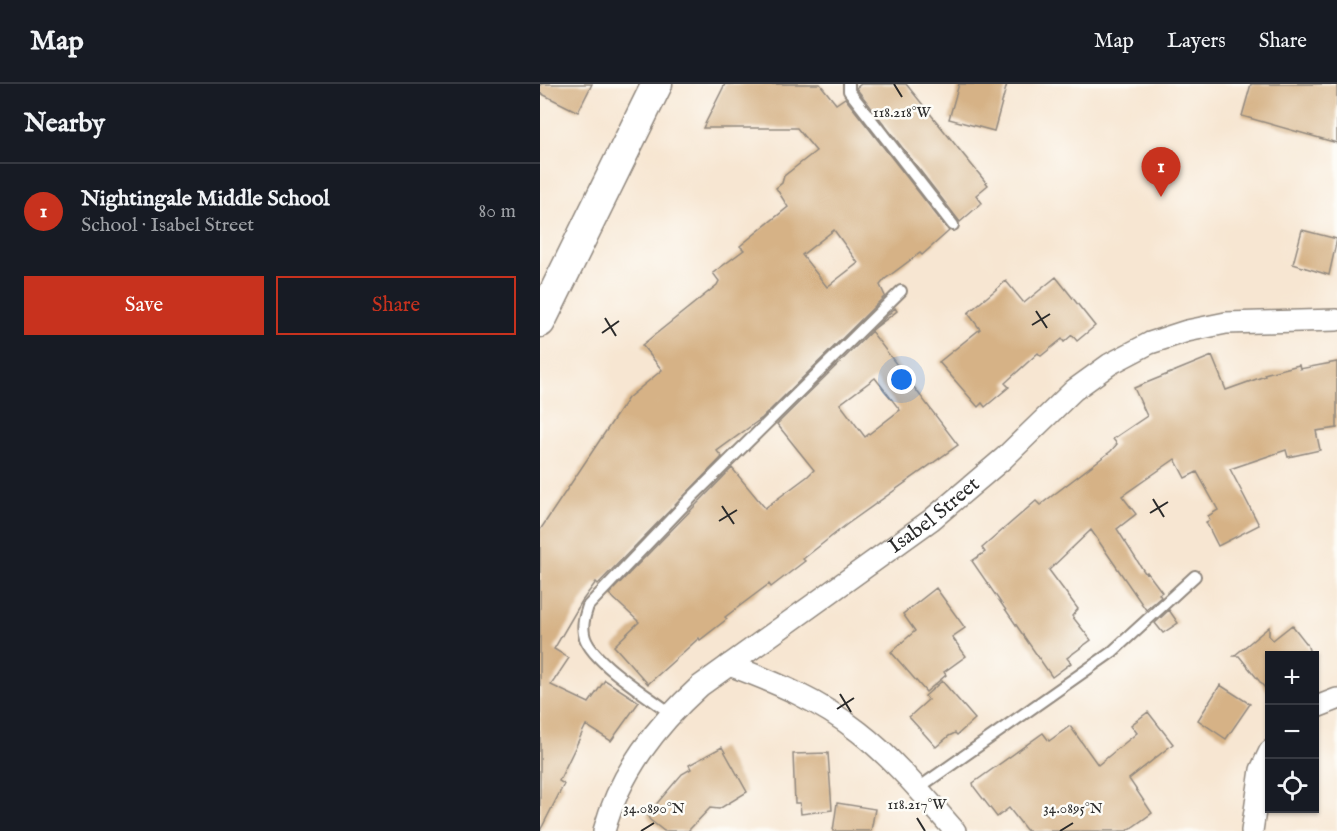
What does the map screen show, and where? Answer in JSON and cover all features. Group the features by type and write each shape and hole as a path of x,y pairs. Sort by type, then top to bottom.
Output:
{"main road":[{"path":"540,322 657,84"}],"street":[{"name":"Isabel Street","path":"604,831 623,781 643,747 670,713 700,686 931,520 1004,458 1074,390 1110,364 1149,343 1187,330 1226,323 1337,320"},
{"path":"729,665 777,683 817,703 860,732 918,789 955,831"},
{"path":"1319,706 1337,699"},
{"path":"1251,831 1261,770 1266,759"}],"lane":[{"path":"849,84 849,91 952,225"},
{"path":"670,713 594,654 584,636 583,620 588,606 700,489 902,291"},
{"path":"918,789 1112,652 1195,576"}],"building":[{"path":"540,84 592,84 578,112 540,93"},
{"path":"725,84 820,84 836,104 845,98 949,231 922,255 920,253 885,279 880,285 885,296 762,418 717,451 722,457 598,584 596,582 582,601 554,649 569,658 551,685 589,703 605,680 639,702 611,741 586,725 559,781 564,784 540,831 540,530 628,398 662,370 642,345 717,285 719,281 713,273 744,250 740,246 788,207 776,188 782,183 784,176 816,151 797,128 703,128","holes":["834,230 858,263 827,287 802,255"]},
{"path":"861,84 906,84 988,185 976,195 982,203 960,222 856,88"},
{"path":"959,84 1007,84 994,131 949,119"},
{"path":"1251,84 1337,84 1337,143 1242,116"},
{"path":"1302,230 1337,239 1329,275 1293,264"},
{"path":"1056,277 1095,326 1077,341 1072,335 1064,342 1062,339 1041,356 1038,353 1005,383 1009,387 985,407 982,403 978,407 939,362 980,329 968,313 1006,281 1024,303"},
{"path":"895,308 897,311 874,329"},
{"path":"871,331 958,445 846,525 771,587 769,584 725,617 727,619 700,640 699,638 648,684 614,646 639,622 609,594 732,468 765,508 814,470 777,424","holes":["875,378 900,410 865,437 840,404"]},
{"path":"1212,356 1226,390 1265,376 1264,374 1299,365 1300,369 1337,362 1337,428 1316,431 1320,450 1288,457 1286,450 1230,469 1259,525 1218,546 1206,522 1210,520 1208,516 1218,510 1197,472 1185,478 1175,459 1122,496 1136,514 1117,529 1145,573 1147,572 1162,592 1159,594 1161,597 1146,610 1091,530 1049,570 1078,609 1072,616 1091,640 1067,658 1071,663 1052,677 972,561 985,552 982,548 1036,501 1040,505 1111,451 1117,444 1113,439 1147,416 1134,388"},
{"path":"936,588 965,628 952,637 966,656 944,672 946,675 926,692 891,652 915,631 903,614"},
{"path":"1169,610 1178,623 1163,633 1155,623"},
{"path":"1292,625 1307,644 1309,651 1265,651 1265,688 1239,656 1234,656 1269,627 1269,636 1273,640"},
{"path":"942,681 975,719 957,735 955,733 949,736 936,747 909,717 928,700 925,696"},
{"path":"1220,685 1250,704 1226,739 1198,720"},
{"path":"1148,712 1173,744 1129,779 1152,813 1127,831 1027,831 1009,808 997,817 974,787 973,783 1043,733 1049,741 1070,726 1098,765 1137,733 1131,725"},
{"path":"722,747 747,792 719,809 710,808 688,831 664,831 650,820 647,815 682,774 691,769 689,765"},
{"path":"828,753 832,810 801,814 800,803 795,803 793,754"},
{"path":"837,803 875,809 871,831 833,831"}],"place":[{"name":"Nightingale Middle School","path":"1161,197"}]}
